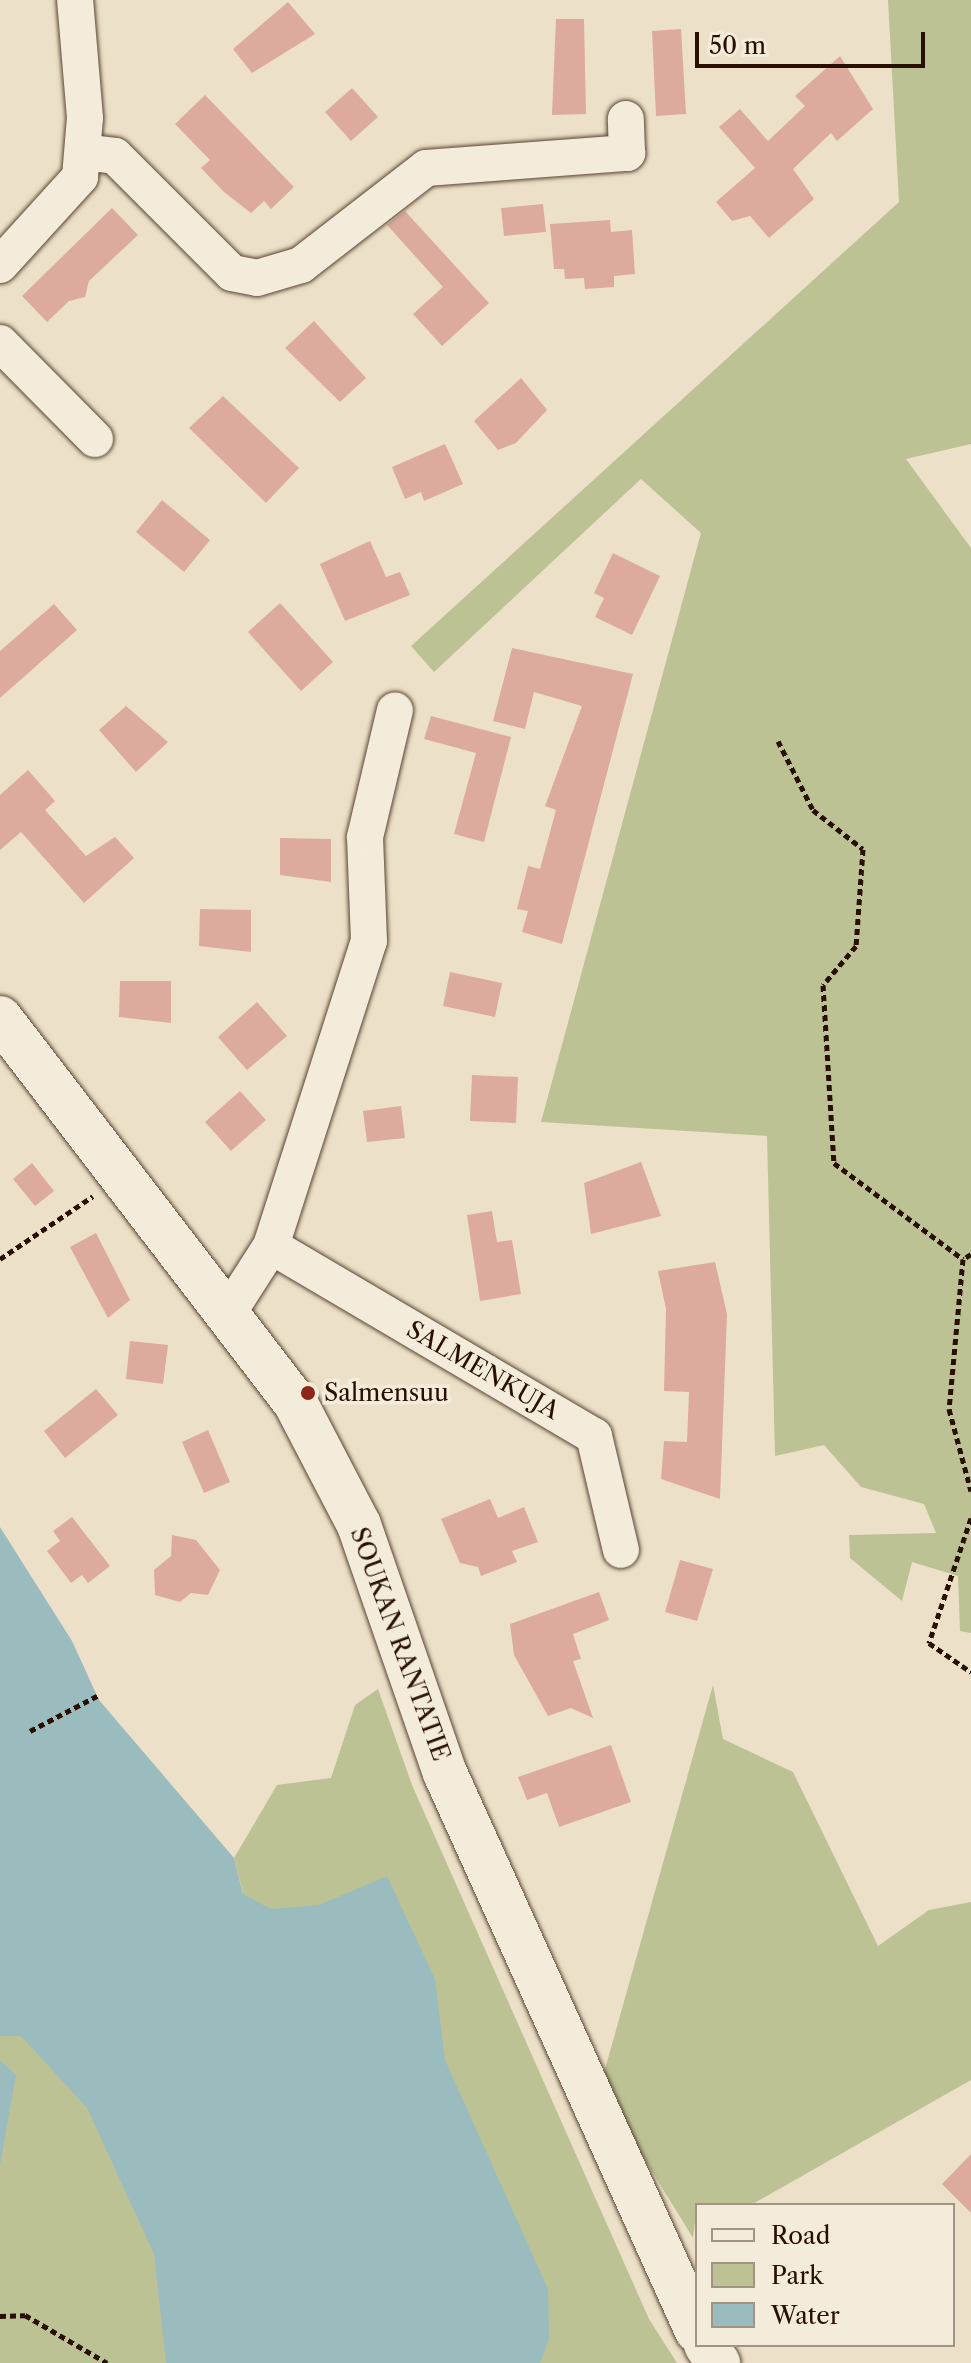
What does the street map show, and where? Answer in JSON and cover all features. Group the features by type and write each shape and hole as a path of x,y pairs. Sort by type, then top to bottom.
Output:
{"street":[{"path":"0,265 71,192 83,152 75,0"},
{"path":"83,152 115,156 232,273 257,278 301,265 426,168 627,153 626,119"},
{"path":"0,343 95,439"},
{"path":"230,1310 271,1246 369,941 367,815 395,710"},
{"name":"SOUKAN RANTATIE","path":"0,1018 230,1310 296,1404 359,1525 445,1773 695,2327"},
{"name":"SALMENKUJA","path":"271,1246 594,1436 621,1550"}],"path":[{"path":"778,741 813,810 863,849 856,946 823,985 834,1163 963,1259"},
{"path":"0,1259 104,1189"},
{"path":"963,1259 971,1254"},
{"path":"963,1259 949,1409 971,1491"},
{"path":"971,1518 929,1643 971,1672"},
{"path":"30,1731 97,1696"},
{"path":"0,2316 25,2315 107,2363"}],"green space":[{"path":"888,0 971,0 971,444 906,459 971,548 971,1633 960,1631 958,1576 912,1562 902,1601 850,1558 849,1535 936,1533 924,1504 861,1487 824,1445 775,1456 767,1136 541,1122 701,533 641,479 434,672 411,646 899,202"},
{"path":"713,1685 723,1739 793,1772 878,1946 929,1910 971,1902 971,2080 755,2203 695,2203 693,2238 600,2087"},
{"path":"378,1689 412,1785 649,2319 677,2363 0,2363 0,1942 243,1893 234,1858 277,1785 331,1778 355,1705"}],"water":[{"path":"0,1527 72,1641 99,1700 234,1858 243,1894 271,1909 319,1905 387,1876 435,1979 445,2060 548,2289 549,2339 540,2363 166,2363 154,2254 87,2108 21,2036 0,2036"},
{"path":"0,2060 16,2075 0,2165"}],"building":[{"path":"288,2 315,34 252,73 233,49"},
{"path":"556,19 584,19 586,114 552,115"},
{"path":"681,29 686,114 656,116 652,31"},
{"path":"840,56 873,109 837,141 831,133 793,169 814,199 769,238 750,216 732,221 716,202 755,168 719,127 740,109 768,141 805,106 795,96"},
{"path":"352,88 378,117 351,141 325,112"},
{"path":"205,95 294,187 271,209 264,201 251,213 224,192 201,168 210,160 175,124"},
{"path":"543,204 546,232 504,236 501,208"},
{"path":"112,208 138,235 89,281 85,297 69,301 47,322 22,296"},
{"path":"405,211 489,303 442,346 413,314 443,287 387,225"},
{"path":"610,220 611,232 632,230 635,274 614,276 614,287 585,289 584,278 565,279 564,269 554,269 550,224"},
{"path":"314,321 366,378 340,402 285,348"},
{"path":"521,378 547,410 516,443 498,450 474,421"},
{"path":"223,396 299,468 266,503 189,428"},
{"path":"445,444 463,484 424,501 421,492 405,499 392,467"},
{"path":"162,500 210,540 184,572 136,532"},
{"path":"370,541 386,577 400,572 410,595 345,621 320,564"},
{"path":"613,553 660,576 632,635 595,617 604,598 594,593"},
{"path":"280,603 333,662 301,691 248,632"},
{"path":"54,604 77,630 0,698 0,651"},
{"path":"512,648 633,674 562,944 522,932 528,911 517,909 528,866 540,869 556,810 545,806 582,706 534,692 525,729 493,721"},
{"path":"126,706 168,742 136,772 99,730"},
{"path":"431,716 511,737 484,842 454,834 476,753 424,739"},
{"path":"28,770 55,801 45,810 86,856 115,837 134,858 84,903 21,832 0,850 0,795"},
{"path":"280,838 331,839 331,882 280,875"},
{"path":"200,909 251,910 251,952 199,946"},
{"path":"450,972 502,983 495,1017 443,1006"},
{"path":"120,981 171,981 171,1023 119,1017"},
{"path":"257,1002 287,1036 247,1070 218,1037"},
{"path":"472,1075 518,1077 516,1123 470,1121"},
{"path":"240,1091 266,1120 231,1151 205,1122"},
{"path":"401,1106 405,1138 367,1142 363,1111"},
{"path":"641,1162 661,1216 591,1234 584,1183"},
{"path":"32,1163 54,1191 35,1206 13,1179"},
{"path":"492,1211 497,1242 512,1240 521,1294 480,1301 467,1215"},
{"path":"96,1233 130,1300 108,1318 70,1247"},
{"path":"715,1262 727,1314 720,1499 661,1479 664,1441 687,1442 689,1392 664,1391 666,1309 658,1271"},
{"path":"130,1341 168,1345 163,1384 126,1379"},
{"path":"96,1389 118,1415 65,1458 44,1431"},
{"path":"208,1430 230,1482 204,1493 182,1442"},
{"path":"490,1499 498,1518 524,1507 538,1542 512,1551 517,1562 481,1576 478,1567 460,1563 441,1519"},
{"path":"72,1517 110,1566 88,1583 82,1575 71,1583 47,1551 60,1541 53,1531"},
{"path":"172,1535 196,1540 220,1570 208,1595 191,1593 180,1602 155,1595 154,1570 171,1556"},
{"path":"680,1560 713,1569 697,1621 665,1612"},
{"path":"599,1592 609,1620 573,1634 581,1659 573,1661 593,1718 571,1708 548,1716 514,1655 510,1624"},
{"path":"611,1745 631,1802 559,1827 547,1793 527,1800 518,1777"},
{"path":"971,2154 971,2213 942,2184"}],"place":[{"name":"Salmensuu","path":"308,1393"}]}
